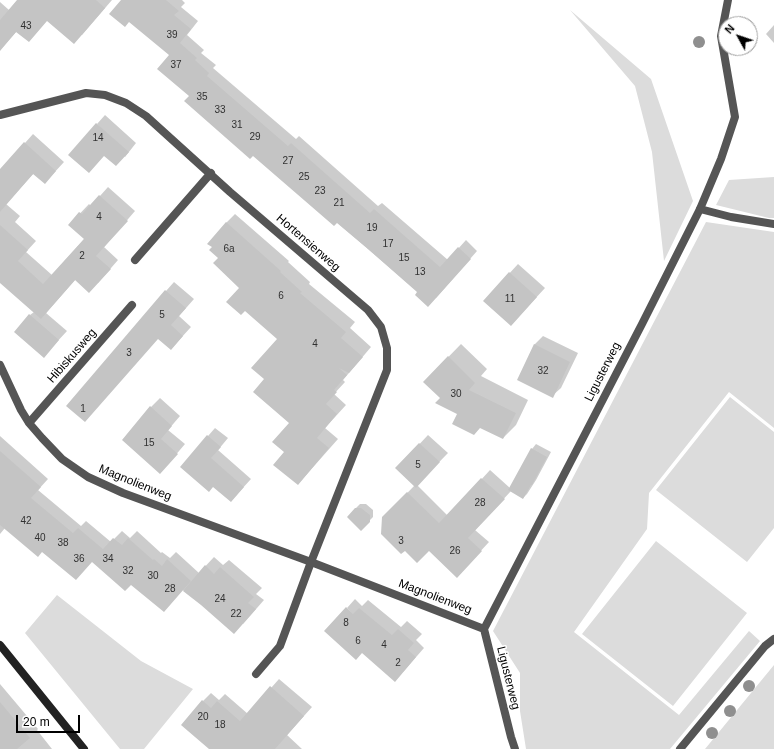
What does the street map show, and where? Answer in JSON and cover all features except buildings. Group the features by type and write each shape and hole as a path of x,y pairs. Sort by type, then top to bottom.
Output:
{"main road":[{"path":"0,645 84,749"}],"street":[{"name":"Ligusterweg","path":"515,749 484,629 700,209 721,159 735,117 721,36 728,0"},
{"name":"Hortensienweg","path":"0,115 86,94 106,95 126,103 146,116 236,197 368,310 381,327 386,348 387,370 310,562"},
{"path":"135,260 211,173"},
{"path":"700,209 731,217 774,224"},
{"name":"Hibiskusweg","path":"29,423 132,305"},
{"name":"Magnolienweg","path":"0,365 18,404 29,423 62,459 88,477 123,493 310,562 484,629"},
{"path":"256,674 280,646 310,562"},
{"path":"680,749 765,646 774,639"}],"shaded area":[{"path":"570,10 651,79 693,201 664,261 652,152 635,86"},
{"path":"774,177 774,218 716,205 729,180"},
{"path":"706,222 774,232 774,428 729,392 649,493 647,529 574,632 679,715 749,631 760,641 670,749 526,749 520,711 520,673 493,631"},
{"path":"730,397 774,432 774,528 747,562 656,490"},
{"path":"656,541 747,613 673,706 582,634"},
{"path":"57,595 141,661 193,689 144,749 120,749 25,633"},
{"path":"774,665 774,749 705,749"}]}
